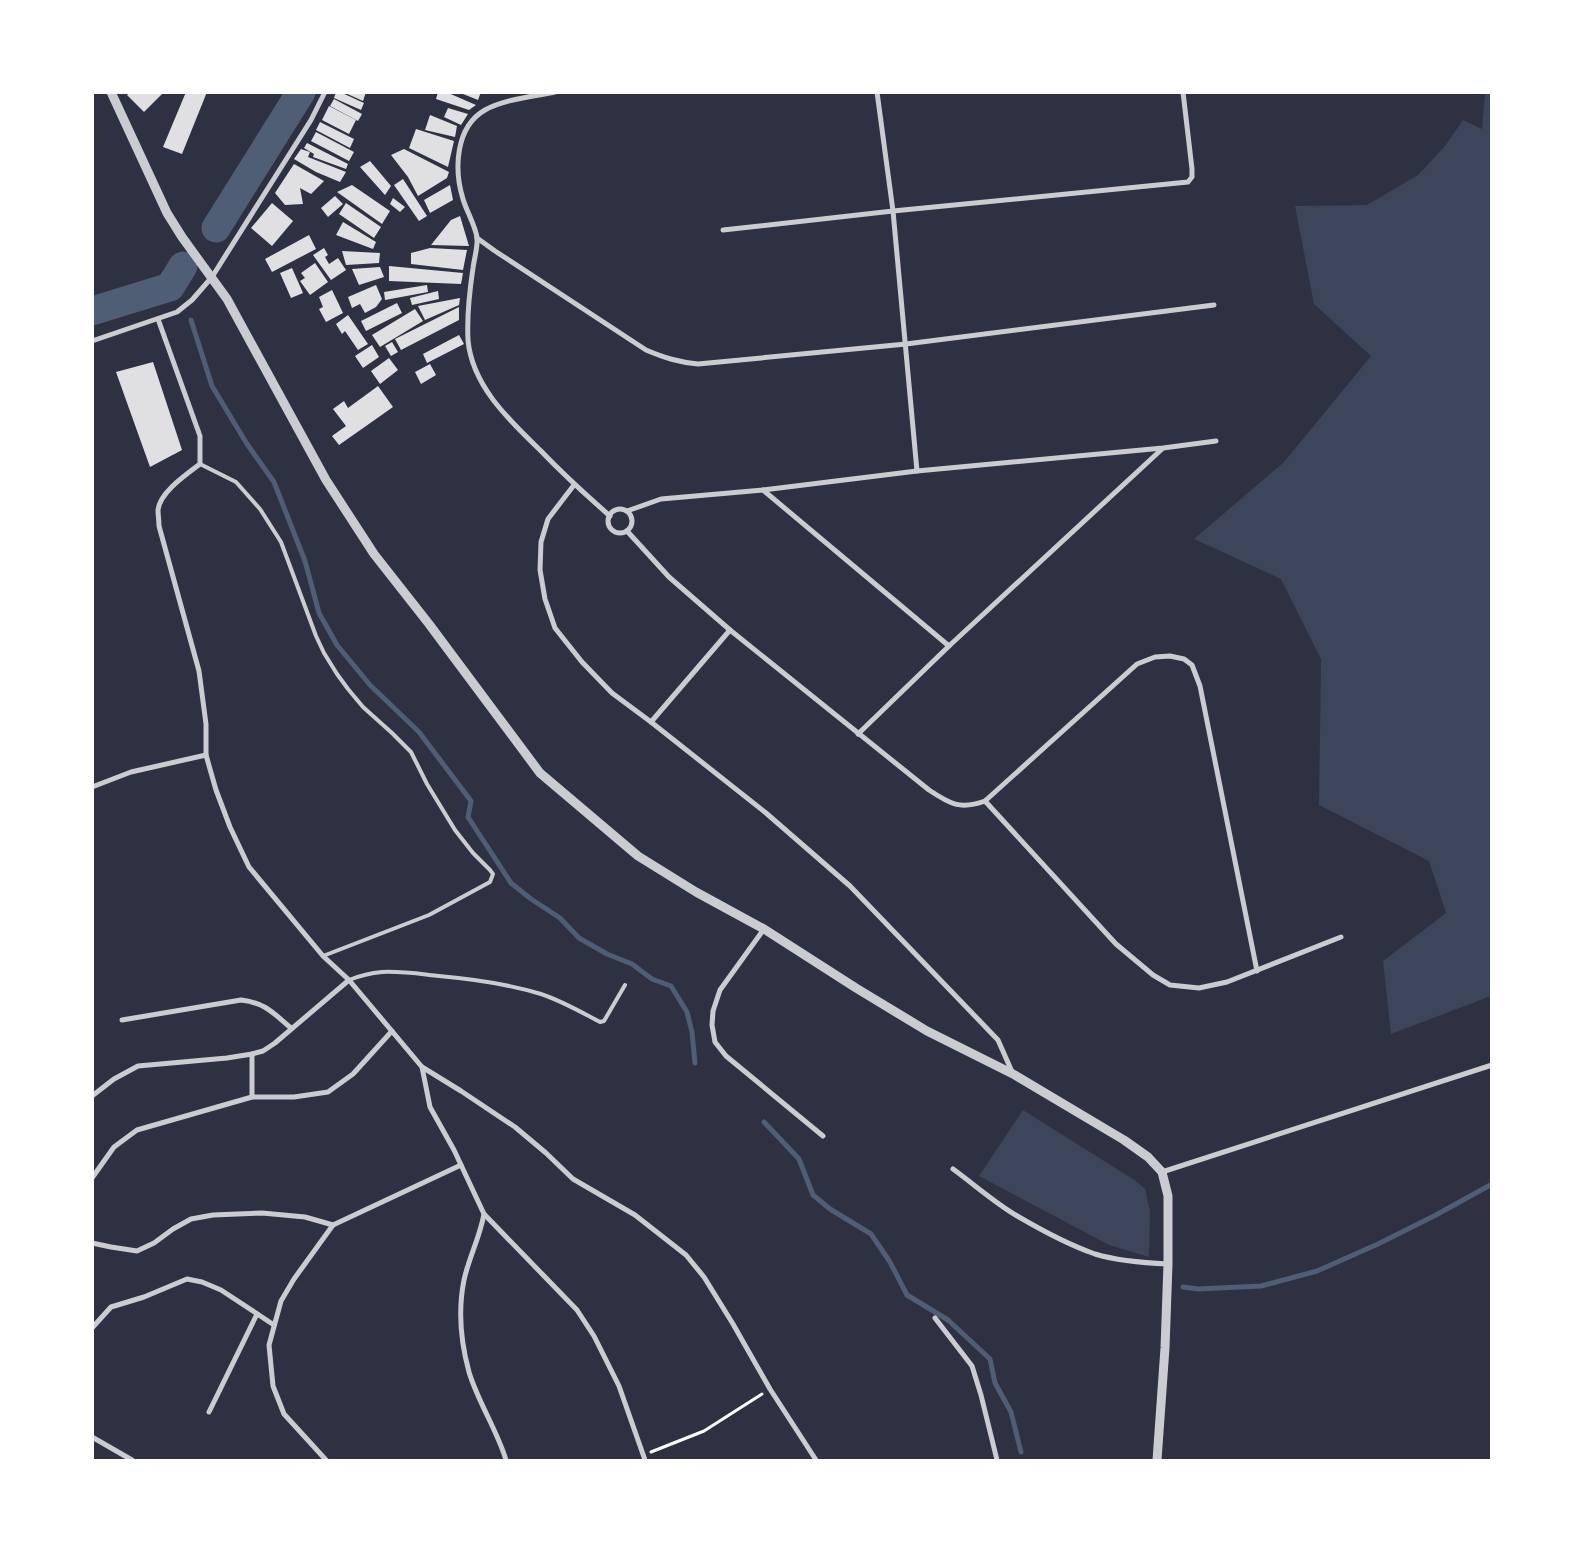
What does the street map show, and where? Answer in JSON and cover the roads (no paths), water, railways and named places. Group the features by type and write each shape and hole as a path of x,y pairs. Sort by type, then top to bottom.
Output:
{"street":[{"path":"111,92 167,213 227,299 326,480 374,554 429,624 540,773 638,856 696,892 764,929 927,1031 1013,1074 1128,1143 1148,1157 1162,1172 1168,1196 1168,1264 1165,1348 1157,1460"},
{"path":"92,341 177,312 192,300 212,277 311,120 325,92"},
{"path":"555,92 502,103 484,111 464,133 459,152 462,198 477,238 472,276 468,339 472,361 495,402 574,484 610,516"},
{"path":"877,92 893,211 917,471"},
{"path":"723,230 893,211 1182,183 1190,180 1192,173 1183,92"},
{"path":"477,238 646,350 667,360 698,364 906,344 1214,305"},
{"path":"158,319 200,436 200,464 163,497 158,508 159,526 199,671 206,724 206,755 223,809 248,867 323,956 348,980 422,1067 515,1127 546,1153 573,1180 635,1215 686,1255 704,1277 770,1389 816,1460"},
{"path":"626,511 632,521 627,531 620,533 613,530 609,523 610,516 616,510 626,511 661,499 763,490 917,471 1162,448 1216,441"},
{"path":"858,734 949,646 1162,448"},
{"path":"574,484 548,518 541,542 540,570 544,599 555,628 582,662 612,693 766,813 850,886 998,1040 1013,1074"},
{"path":"763,490 949,646"},
{"path":"627,531 669,576 730,630 858,734 946,802 968,806 985,801 1137,664 1155,657 1170,656 1184,658 1192,665 1200,686 1257,971"},
{"path":"651,722 730,630"},
{"path":"92,787 131,772 206,755"},
{"path":"985,801 1116,944 1153,974 1170,985 1199,988 1228,982 1342,937"},
{"path":"764,929 720,990 713,1011 712,1025 715,1042 726,1056 823,1136"},
{"path":"92,1096 114,1079 138,1066 228,1058 263,1051 348,980"},
{"path":"122,1020 241,1000 264,1006 291,1028"},
{"path":"92,1178 114,1148 137,1130 252,1097 294,1097 328,1092 353,1074 392,1031"},
{"path":"252,1054 252,1097"},
{"path":"1162,1172 1492,1065"},
{"path":"422,1067 430,1106 484,1214 577,1310 594,1336 619,1386 644,1458"},
{"path":"326,1460 284,1414 273,1386 269,1345 281,1301 294,1279 333,1225 461,1165"},
{"path":"954,1170 1018,1216 1064,1241 1096,1254 1121,1260 1168,1264"},
{"path":"92,1243 111,1248 137,1251 154,1244 173,1229 191,1219 213,1216 262,1213 305,1217 333,1225"},
{"path":"484,1214 464,1280 460,1314 462,1344 470,1373 506,1460"},
{"path":"92,1328 111,1306 144,1297 186,1280 202,1282 221,1290 274,1325"},
{"path":"209,1412 258,1314"},
{"path":"935,1318 972,1366 997,1460"},
{"path":"92,1437 132,1460"}],"lane":[{"path":"200,464 236,482 260,509 281,542 316,636 328,660 348,689 364,707 410,752 455,830 493,874 490,882 429,915 323,956"},
{"path":"348,980 362,975 382,972 414,973 514,986 575,1008 600,1022 604,1021 625,984"}],"waterway":[{"path":"216,228 301,92"},
{"path":"92,311 170,287 183,266"},
{"path":"191,320 212,386 247,444 274,482 305,561 319,613 337,645 370,685 419,732 471,801 468,817 511,883 560,918 579,938 607,954 632,964 652,979 671,986 687,1012 692,1032 695,1063"},
{"path":"764,1122 799,1159 813,1195 830,1209 871,1234 890,1262 907,1295 948,1320 990,1359 995,1383 1011,1412 1021,1452"},
{"path":"1183,1287 1198,1289 1261,1286 1317,1271 1378,1244 1492,1184"}]}
